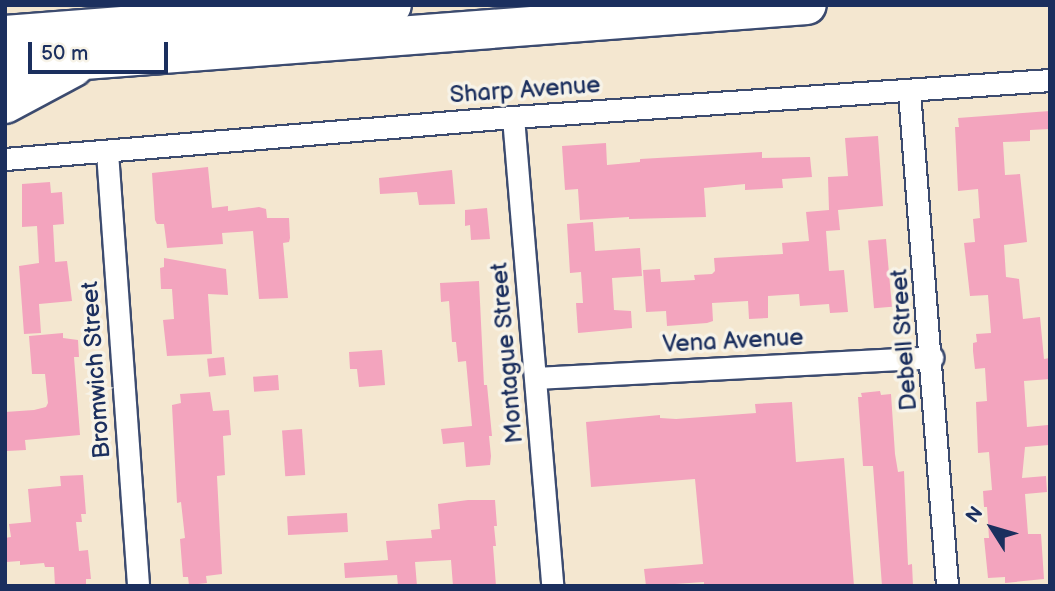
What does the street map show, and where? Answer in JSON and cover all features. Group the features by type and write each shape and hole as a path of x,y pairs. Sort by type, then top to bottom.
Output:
{"highway":[{"path":"5,35 392,5"},
{"path":"5,66 807,5"},
{"path":"5,104 89,59"}],"street":[{"name":"Sharp Avenue","path":"5,159 513,117 1050,80"},
{"name":"Debell Street","path":"909,91 932,357 947,586"},
{"name":"Montague Street","path":"513,117 552,586"},
{"name":"Bromwich Street","path":"107,152 138,586"},
{"name":"Vena Avenue","path":"536,378 932,357"}],"building":[{"path":"1050,111 1050,129 1030,130 1030,141 1003,142 1005,175 1020,174 1027,242 1004,245 1006,277 1019,279 1023,319 1040,317 1044,359 1050,358 1050,379 1024,381 1027,427 1048,425 1049,445 1025,447 1022,478 1046,476 1047,492 1025,494 1028,534 1041,534 1044,579 1005,583 1005,577 988,578 984,538 989,538 983,491 992,490 989,452 978,453 976,402 987,401 985,368 975,369 973,343 977,342 976,334 991,333 988,295 970,296 964,243 975,242 973,219 980,218 978,189 958,191 955,127 959,127 958,118"},
{"path":"878,136 883,206 838,210 840,230 826,231 829,271 844,270 848,312 830,313 829,304 800,306 799,294 768,296 768,318 749,319 748,301 712,303 713,321 707,323 667,326 666,311 646,312 643,270 660,269 661,282 695,280 694,275 712,274 715,271 714,258 783,254 782,243 809,241 806,212 829,210 828,177 848,176 845,138"},
{"path":"606,143 607,165 640,162 640,159 762,152 762,158 810,157 812,177 782,179 783,188 745,190 745,184 704,188 706,217 580,220 578,189 565,190 562,146"},
{"path":"208,167 212,208 228,206 228,211 259,207 266,209 267,218 289,218 290,238 289,242 283,243 288,298 259,299 253,231 222,233 223,244 167,248 164,224 157,224 155,220 152,173"},
{"path":"452,170 455,204 419,205 417,192 380,194 379,178"},
{"path":"50,182 51,193 62,192 64,224 53,225 55,262 67,261 72,301 39,304 41,333 24,334 19,266 39,263 37,226 22,227 22,184"},
{"path":"487,208 490,239 471,240 470,225 465,226 465,210"},
{"path":"593,222 595,251 640,248 642,276 612,278 614,310 631,311 632,328 578,333 576,303 583,303 581,272 570,273 567,224"},
{"path":"886,239 892,307 874,308 868,241"},
{"path":"164,258 226,269 228,295 208,294 212,354 167,356 163,320 174,319 172,289 161,289 160,268 164,267"},
{"path":"479,281 484,385 487,385 492,436 489,436 491,456 490,465 466,467 464,442 443,444 441,429 472,426 466,361 458,362 456,342 452,342 449,301 441,302 440,283"},
{"path":"63,333 63,338 78,340 79,357 74,357 80,435 25,440 26,450 7,451 5,412 34,410 46,407 48,403 45,374 32,374 29,336"},
{"path":"382,350 385,385 359,387 357,369 350,369 349,352"},
{"path":"224,357 226,375 209,377 207,359"},
{"path":"278,375 279,390 254,392 253,377"},
{"path":"880,391 881,395 891,394 898,472 904,471 908,565 912,564 913,586 882,586 873,466 863,466 858,397 862,397 861,393"},
{"path":"210,392 213,411 229,410 231,435 223,436 225,475 217,476 222,574 206,576 207,583 189,585 188,577 183,577 180,539 185,538 181,502 177,503 172,405 181,403 180,394"},
{"path":"792,402 796,462 844,458 854,586 704,586 704,582 646,586 644,569 703,564 695,479 591,487 586,422 660,415 660,418 676,419 756,413 755,404"},
{"path":"302,429 305,475 285,476 282,430"},
{"path":"83,475 86,514 81,514 82,522 76,522 79,551 88,550 91,579 86,579 86,586 55,586 54,567 45,567 44,563 20,565 20,561 6,562 5,538 11,537 9,524 31,522 28,489 61,486 60,476"},
{"path":"495,500 497,526 494,526 496,546 493,546 496,586 453,586 451,560 415,562 417,586 398,586 397,575 345,578 344,563 388,560 386,541 432,538 431,530 440,529 438,504"},
{"path":"347,513 348,532 288,535 287,516"}]}
